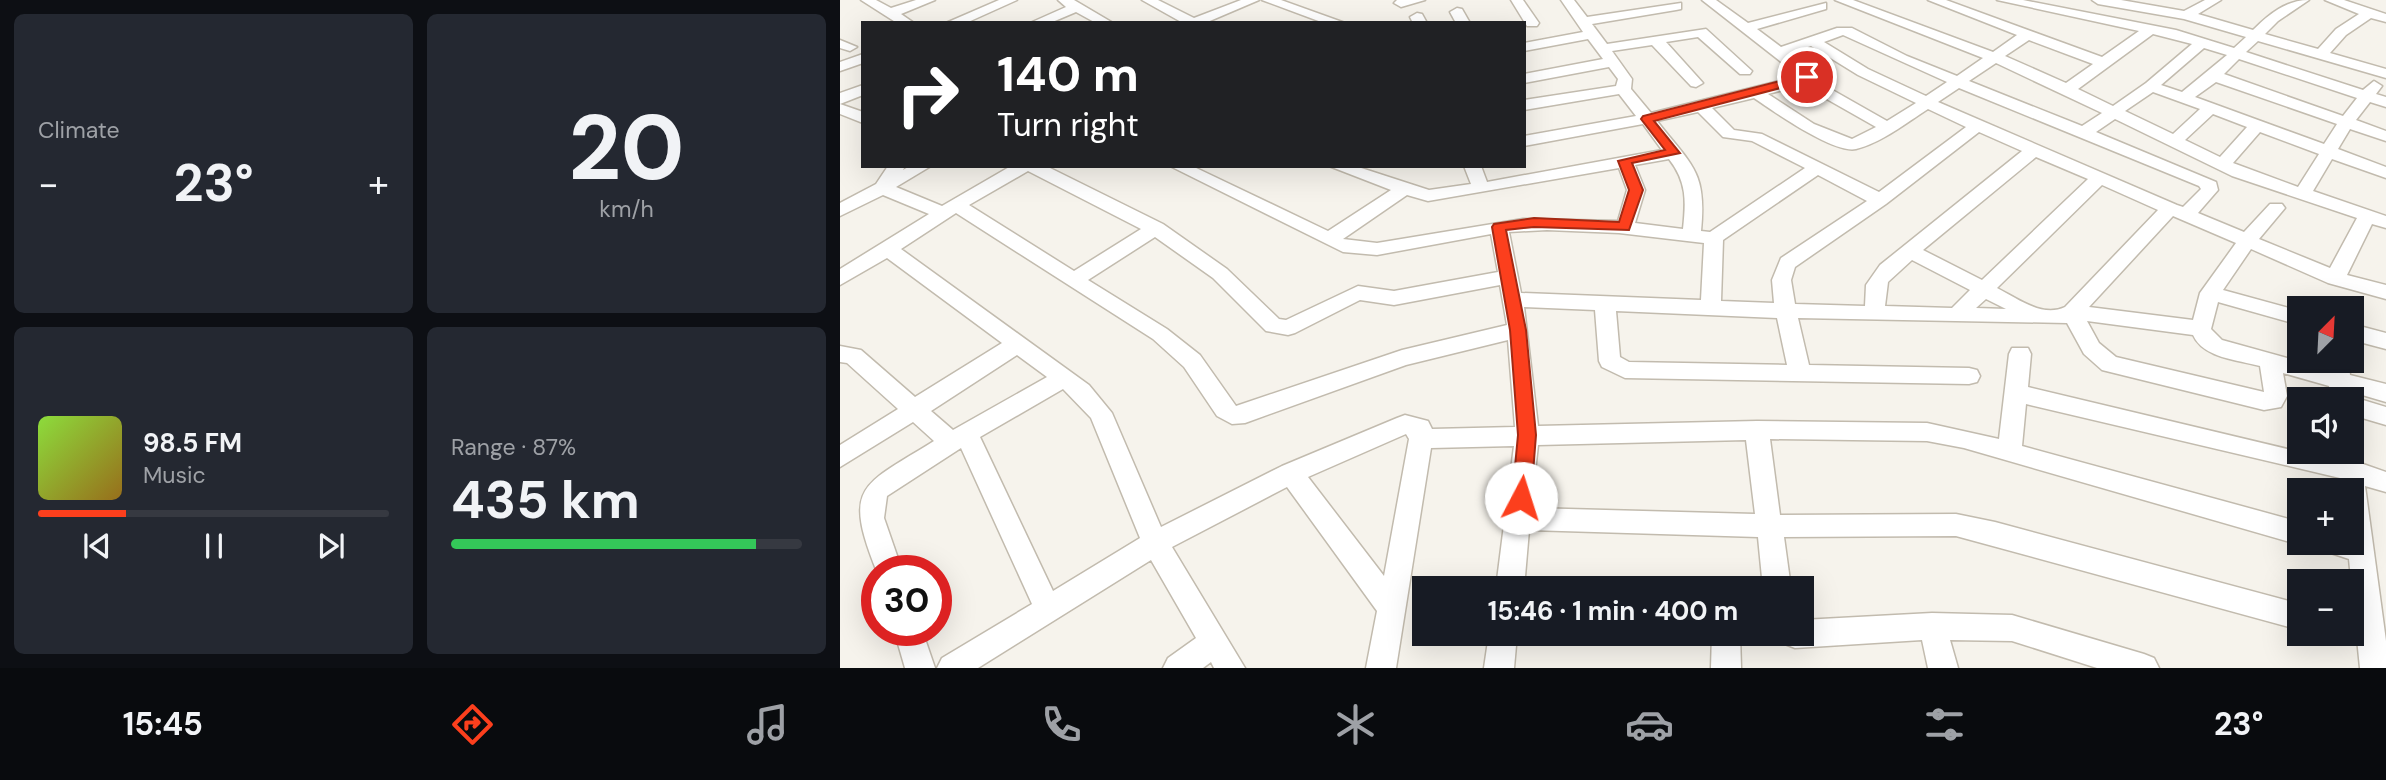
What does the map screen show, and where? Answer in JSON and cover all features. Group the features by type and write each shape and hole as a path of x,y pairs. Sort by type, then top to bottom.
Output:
{"street":[{"path":"867,0 904,21"},
{"path":"890,13 929,0"},
{"path":"958,21 1011,0"},
{"path":"1064,0 1102,21"},
{"path":"1148,0 1189,21"},
{"path":"1198,21 1253,0"},
{"path":"1268,0 1332,21"},
{"path":"1401,3 1419,0"},
{"path":"1517,0 1532,23"},
{"path":"1567,0 1625,79 1623,89 1693,179 1696,189 1691,236"},
{"path":"1713,3 1737,0"},
{"path":"1841,0 1993,57 2068,89 2223,164 2302,195 2386,222"},
{"path":"1934,0 2104,64"},
{"path":"2003,0 2151,29 2202,42 2386,102"},
{"path":"2098,0 2192,12 2385,73 2346,122 2302,195"},
{"path":"2175,0 2192,12"},
{"path":"2192,12 2215,0"},
{"path":"2184,98 2214,76 2273,18 2303,0"},
{"path":"2331,0 2386,18"},
{"path":"1526,141 1647,119 1756,93 1807,77 1806,71 1782,51 1713,3"},
{"path":"1526,46 1676,6"},
{"path":"1748,27 1821,6"},
{"path":"1042,21 1077,7"},
{"path":"2321,54 2341,32 2369,13"},
{"path":"2068,89 2151,29"},
{"path":"1513,300 2060,318 2073,312 2178,212 2209,190 2205,182 1955,81 1847,31 1782,51"},
{"path":"1526,78 1607,56 1655,39 1701,32 1745,71"},
{"path":"1756,93 1808,127 1843,143 1859,145 2025,36"},
{"path":"1655,39 1696,83"},
{"path":"1812,41 1863,72 1977,126 2335,278 2386,292"},
{"path":"2085,132 2151,86 2202,42"},
{"path":"840,67 861,59"},
{"path":"2214,76 2386,136"},
{"path":"1804,80 1822,93 1887,127"},
{"path":"2151,86 2386,173"},
{"path":"1526,105 1623,89"},
{"path":"840,99 861,90"},
{"path":"1700,105 1730,134 1756,137 1880,200"},
{"path":"2175,141 2211,108"},
{"path":"840,109 861,117"},
{"path":"2223,164 2257,125"},
{"path":"1800,373 1780,282 1782,271 1788,262 1880,200 1977,126"},
{"path":"1876,313 1872,294 1876,282 2034,150"},
{"path":"1343,168 1404,189 1442,196 1673,153"},
{"path":"1625,161 1636,190 1625,227"},
{"path":"882,188 896,168"},
{"path":"840,210 919,168"},
{"path":"840,278 949,209 1021,168"},
{"path":"1036,168 1156,228 1227,276 1273,326 1280,328 1288,328 1358,293 1395,298 1509,276"},
{"path":"1182,168 1330,239 1357,249 1377,249 1534,223 1625,227 1714,237 1817,168"},
{"path":"1473,168 1481,188"},
{"path":"1956,316 2099,178"},
{"path":"882,188 949,209 1075,279 1160,334 1181,352 1212,389 1225,410 1232,415 1245,414 1402,358 1518,330"},
{"path":"1330,239 1404,189"},
{"path":"2276,208 2210,293 2201,329 2205,339 2215,346 2386,393"},
{"path":"2335,278 2367,216"},
{"path":"1499,227 1518,330 1527,435 1512,576"},
{"path":"1075,279 1156,228"},
{"path":"1711,306 1714,237"},
{"path":"888,249 1065,378 1101,413 1155,543 1230,668"},
{"path":"1912,252 2043,319"},
{"path":"2210,293 2287,314"},
{"path":"1605,303 1611,361 1616,367 1625,370 1969,376"},
{"path":"2073,312 2201,329"},
{"path":"2073,312 2092,351 2099,359 2110,364 2273,401 2276,396 2270,362"},
{"path":"2364,335 2386,341"},
{"path":"840,457 1017,344"},
{"path":"840,354 853,356 915,410 959,438 1048,609"},
{"path":"2009,454 2020,354"},
{"path":"884,555 869,510 872,495 890,480 959,438 1065,378"},
{"path":"2016,393 2287,448"},
{"path":"2364,410 2386,416"},
{"path":"952,668 1155,543 1291,473 1405,424 1420,428 1421,439 1381,668"},
{"path":"1757,430 1775,576"},
{"path":"1421,439 1757,430 1927,432 2287,530"},
{"path":"2355,464 2386,482"},
{"path":"1291,473 1391,607"},
{"path":"1520,519 1769,526 1956,525 2287,613"},
{"path":"1814,633 1932,626 2012,628 2144,668"},
{"path":"1932,626 1943,668"},
{"path":"2364,641 2375,668"},
{"path":"1178,668 1214,643"},
{"path":"913,646 920,668"},
{"path":"1499,668 1502,646"},
{"path":"1726,646 1726,668"}],"route":[{"path":"1521,498 1527,435 1518,330 1499,227 1534,223 1625,227 1636,190 1625,161 1673,153 1647,119 1756,93 1807,77"}]}
